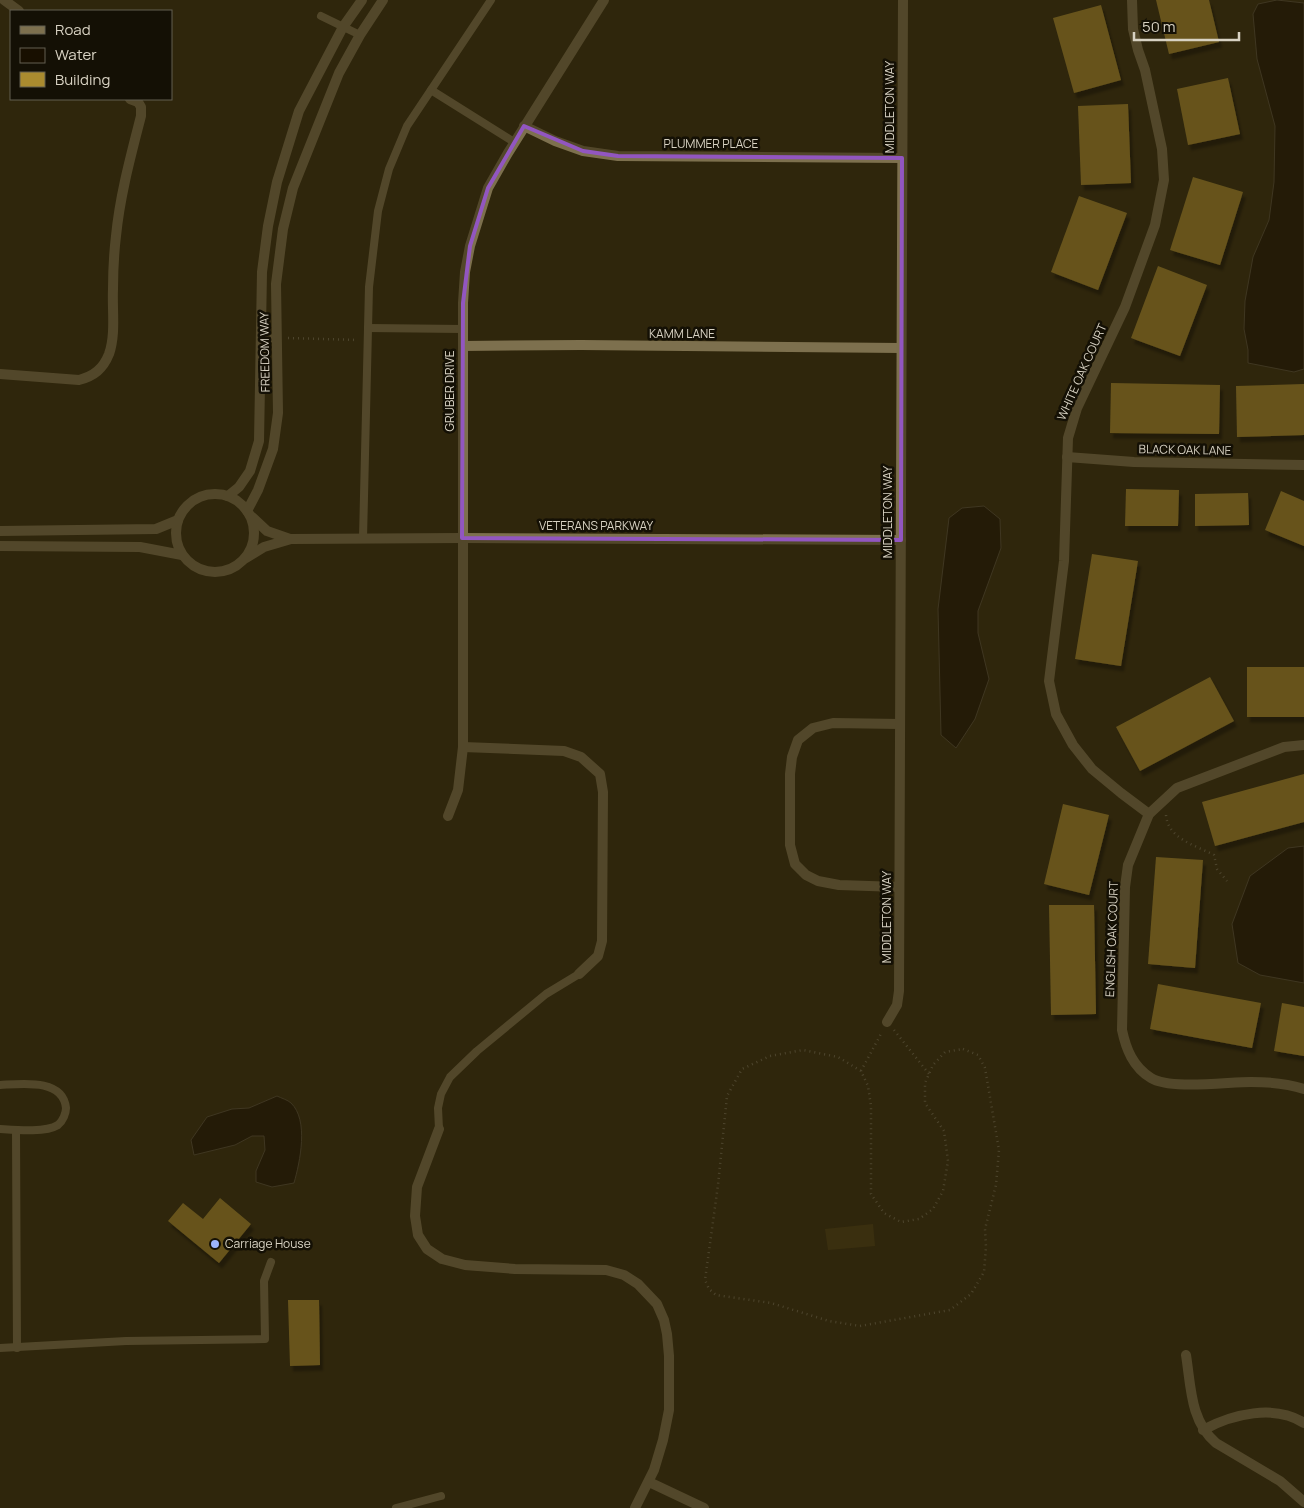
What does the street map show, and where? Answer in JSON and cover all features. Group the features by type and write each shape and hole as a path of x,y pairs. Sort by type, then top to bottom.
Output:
{"street":[{"path":"4,0 18,10"},
{"name":"FREEDOM WAY","path":"228,496 239,486 250,471 259,441 262,272 268,226 277,182 299,110 343,27 362,0"},
{"name":"FREEDOM WAY","path":"249,513 273,449 278,413 276,284 283,229 293,188 332,87 360,35 383,0"},
{"name":"GRUBER DRIVE","path":"448,816 458,790 462,747 463,329 465,272 470,246 488,188 514,142 604,0"},
{"name":"MIDDLETON WAY","path":"887,1022 897,1005 899,991 903,0"},
{"name":"WHITE OAK COURT","path":"1132,0 1134,30 1138,50 1145,70 1162,149 1164,180 1155,224 1125,307 1077,408 1068,438 1064,561 1049,681 1056,714 1073,745 1092,769 1149,814"},
{"path":"0,374 79,380 92,377 102,368 109,352 113,327 116,235 126,176 141,116 141,107 138,102 133,100"},
{"name":"PLUMMER PLACE","path":"524,126 555,141 583,151 618,156 902,158"},
{"path":"277,182 293,188"},
{"name":"KAMM LANE","path":"463,346 580,345 902,348"},
{"name":"BLACK OAK LANE","path":"1067,457 1134,462 1304,465"},
{"path":"216,494 228,496 237,500 249,513 254,526 252,548 246,558 237,566 226,571 214,573 202,570 191,564 182,555 177,544 178,520 184,509 193,501 204,496 216,494"},
{"name":"VETERANS PARKWAY","path":"249,513 267,531 291,539"},
{"path":"0,531 156,529 178,520"},
{"name":"VETERANS PARKWAY","path":"246,558 264,547 291,539 901,540"},
{"path":"0,546 140,547 182,555"},
{"path":"899,887 839,885 818,882 806,875 795,864 790,846 790,774 792,757 798,740 813,728 833,723 900,724"},
{"name":"ENGLISH OAK COURT","path":"1304,745 1284,747 1177,788 1149,814 1128,865 1125,887 1122,1030 1127,1050 1138,1066 1152,1079 1174,1084 1285,1083 1304,1089"},
{"path":"462,747 564,751 581,757 600,774 603,792 602,941 598,956 579,974"},
{"path":"439,1129 416,1187 418,1235 427,1249 442,1259 465,1265 515,1269 606,1270 624,1275 638,1284 657,1304 668,1334 669,1410 663,1440 649,1482 636,1508"},
{"path":"1186,1355 1194,1408 1203,1430 1216,1443 1280,1481 1304,1502"},
{"path":"1203,1430 1219,1421 1251,1414 1283,1415 1294,1417 1304,1423"},
{"path":"649,1482 704,1508"}],"lane":[{"path":"363,538 369,287 378,211 389,169 407,126 491,0"},
{"path":"321,16 360,35"},
{"path":"431,90 514,142"},
{"path":"368,328 463,329"},
{"path":"262,339 277,338"},
{"path":"439,1129 438,1108 450,1077 477,1050 546,994 579,974"},
{"path":"0,1085 25,1084 52,1087 63,1096 66,1110 64,1117 58,1125 43,1130 0,1129"},
{"path":"16,1130 17,1348"},
{"path":"0,1348 126,1342 265,1340 264,1281 271,1262"},
{"path":"396,1508 440,1496"}],"path":[{"path":"277,338 368,340"},
{"path":"1149,814 1166,812 1166,820 1174,835 1214,855 1218,869 1227,881"},
{"path":"861,1071 887,1022 929,1074"},
{"path":"963,1049 978,1055 985,1068 999,1150 996,1185 985,1229 984,1272 971,1294 950,1310 860,1326 829,1321 771,1303 716,1295 709,1289 705,1280 718,1185 726,1096 742,1070 770,1056 803,1050 838,1057 861,1071 868,1086 871,1106 871,1194 884,1213 901,1222 920,1219 933,1209 943,1191 948,1161 944,1131 925,1103 925,1083 933,1065 945,1052 963,1049"}],"highlighted area":[{"path":"524,126 583,151 618,156 902,158 901,540 462,538 463,303 470,246 488,188"}],"shaded area":[{"path":"873,1224 875,1246 828,1250 825,1229"}],"water":[{"path":"1277,0 1304,3 1304,369 1294,372 1248,363 1248,350 1244,329 1245,301 1253,257 1269,220 1274,182 1275,126 1257,59 1253,14 1258,4"},
{"path":"984,506 1000,519 1001,548 978,611 978,633 989,679 975,719 956,748 941,735 938,609 949,518 962,508"},
{"path":"1304,846 1304,983 1260,975 1238,963 1232,924 1250,876 1288,848"},
{"path":"277,1096 291,1103 297,1110 300,1120 302,1142 294,1183 272,1187 256,1182 256,1171 265,1150 264,1136 252,1136 235,1145 194,1155 191,1140 207,1117 232,1109 249,1108"}],"building":[{"path":"1156,0 1209,0 1219,42 1169,54"},
{"path":"1101,5 1121,80 1074,93 1053,18"},
{"path":"1228,78 1240,134 1188,145 1177,89"},
{"path":"1128,104 1131,183 1081,185 1078,106"},
{"path":"1193,177 1243,192 1220,265 1170,250"},
{"path":"1079,196 1127,213 1098,290 1051,272"},
{"path":"1158,266 1207,285 1180,356 1131,338"},
{"path":"1111,383 1220,385 1219,434 1110,433"},
{"path":"1304,384 1304,435 1237,437 1236,386"},
{"path":"1126,489 1179,490 1178,526 1125,526"},
{"path":"1281,491 1304,501 1304,546 1265,530"},
{"path":"1248,493 1249,525 1195,526 1195,494"},
{"path":"1092,554 1138,561 1121,666 1075,659"},
{"path":"1247,667 1304,667 1304,717 1247,717"},
{"path":"1210,677 1234,721 1140,771 1116,727"},
{"path":"1304,774 1304,822 1215,846 1202,802"},
{"path":"1063,804 1109,815 1089,895 1044,884"},
{"path":"1156,857 1203,860 1195,968 1148,964"},
{"path":"1049,905 1094,905 1096,1014 1051,1015"},
{"path":"1158,984 1261,1003 1252,1048 1150,1029"},
{"path":"1282,1003 1304,1007 1304,1056 1274,1051"},
{"name":"Carriage House","path":"220,1198 251,1224 219,1263 168,1221 183,1203 203,1219"},
{"path":"288,1300 319,1300 320,1365 290,1366"}],"place":[{"name":"Carriage House","path":"215,1244"}]}
